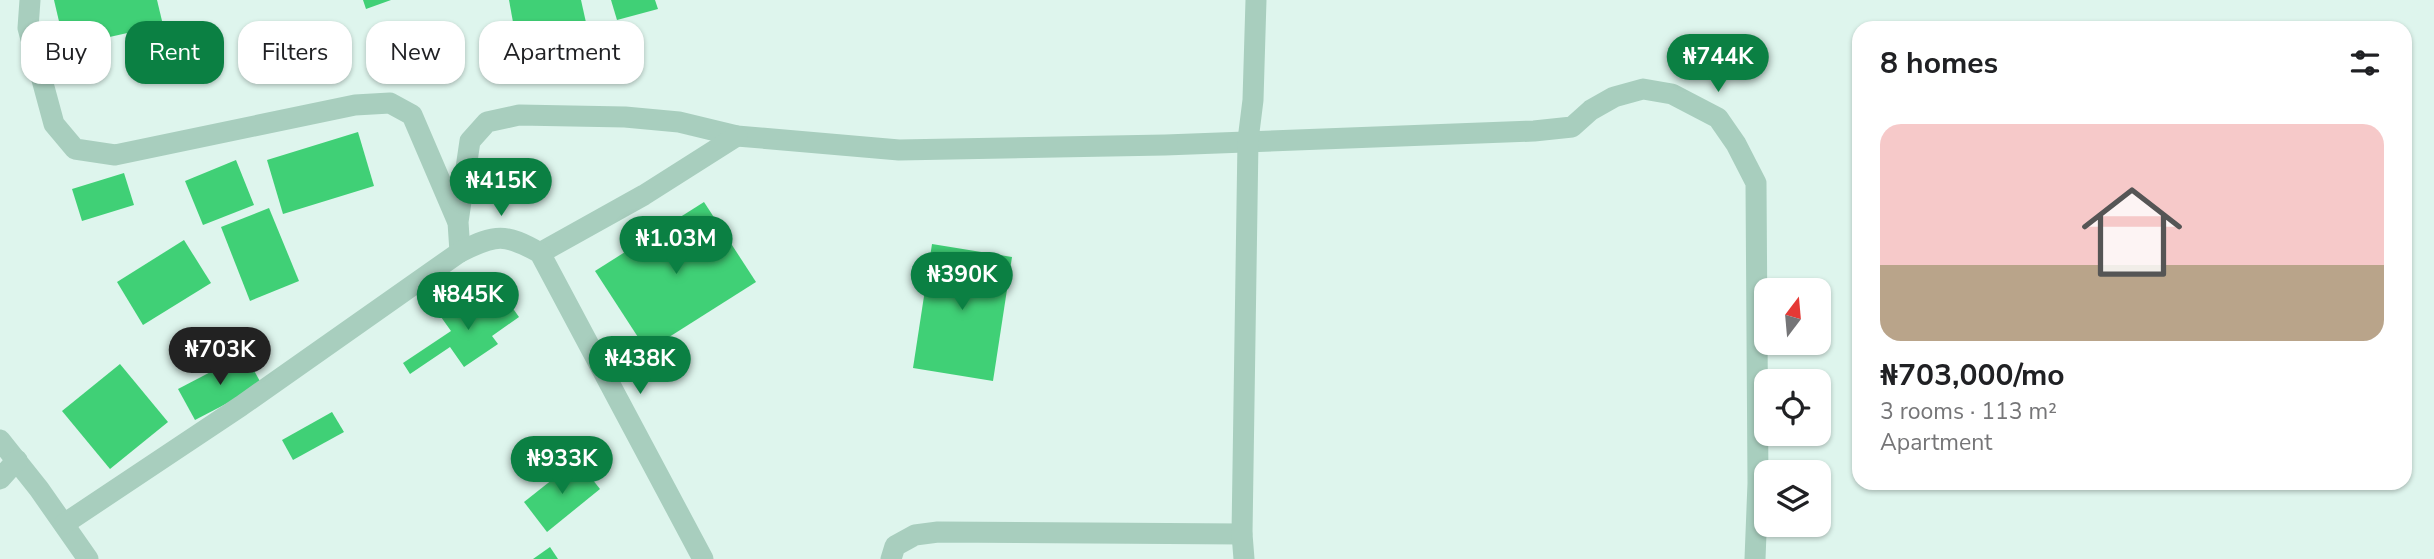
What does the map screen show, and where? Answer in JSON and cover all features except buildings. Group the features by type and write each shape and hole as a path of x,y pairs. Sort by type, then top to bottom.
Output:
{"street":[{"path":"30,0 28,28 54,124 75,149 115,155 355,104 390,103 412,114 458,222"},
{"path":"1244,559 1242,534 1248,140 1254,100 1256,0"},
{"path":"460,252 458,222 470,141 487,122 519,115 625,117 678,122 737,136 899,150 1165,145 1534,131 1572,127 1591,110 1614,97 1643,89 1672,94 1718,118 1736,144 1756,183 1758,484 1755,559"},
{"path":"540,253 644,195 737,136"},
{"path":"64,524 241,406 460,252 486,239 516,240 540,253 703,559"},
{"path":"0,440 88,559"},
{"path":"0,479 17,460"},
{"path":"891,559 895,546 915,535 938,532 1242,534"}]}
